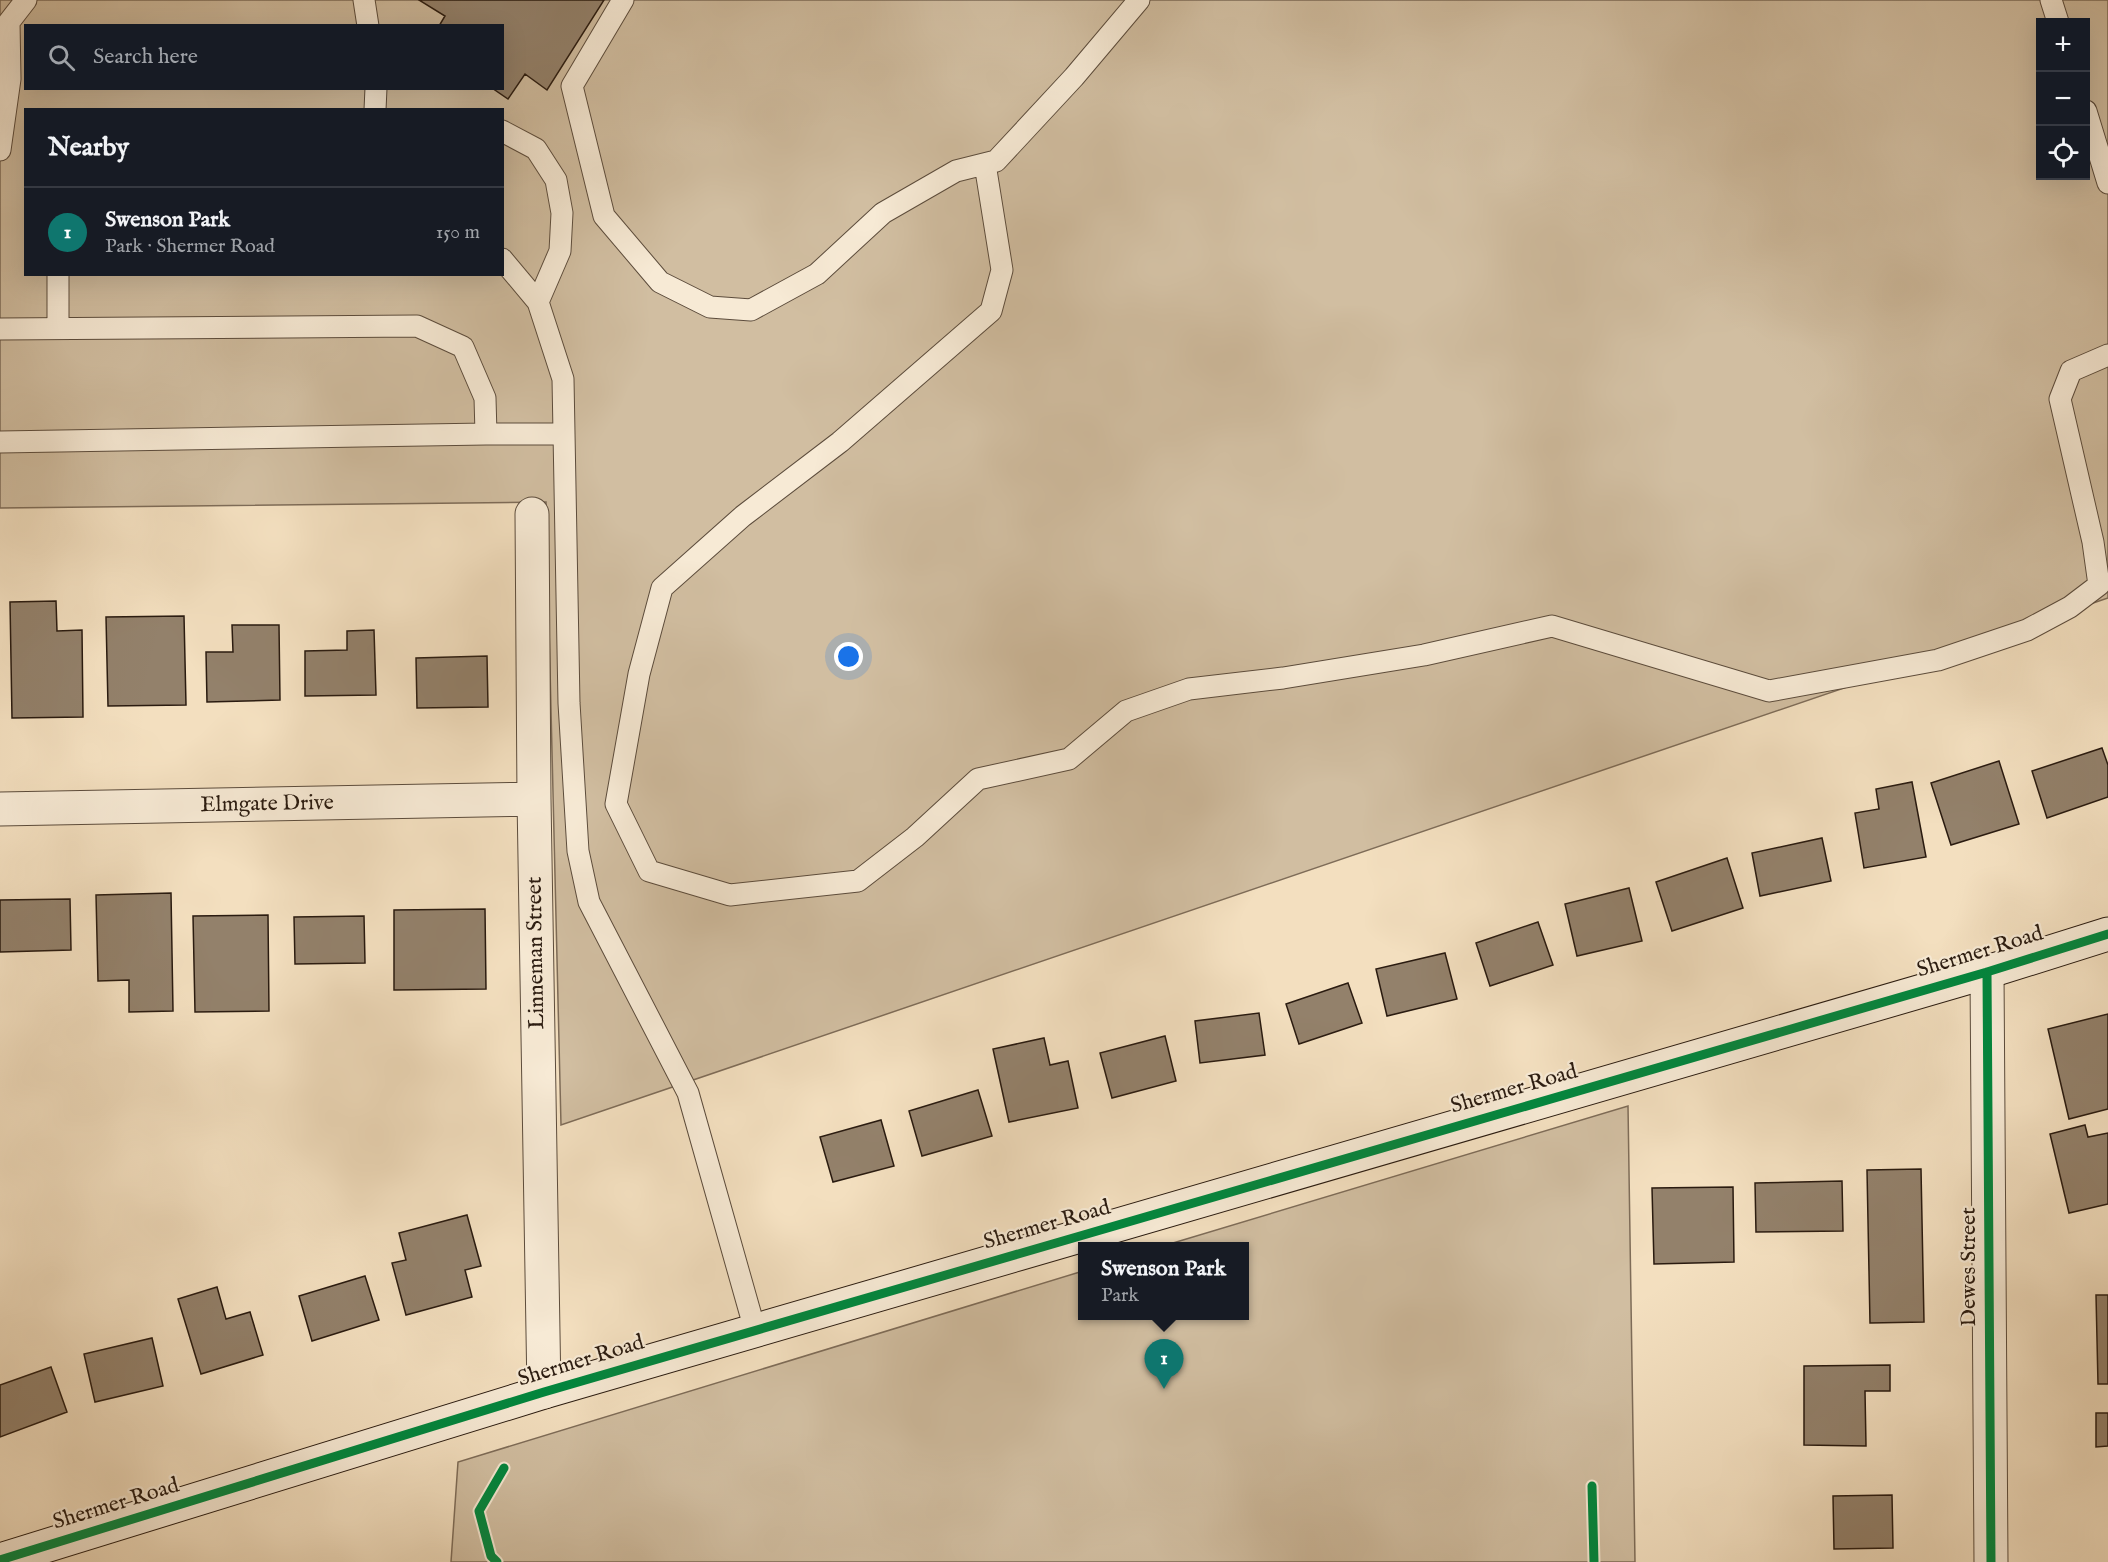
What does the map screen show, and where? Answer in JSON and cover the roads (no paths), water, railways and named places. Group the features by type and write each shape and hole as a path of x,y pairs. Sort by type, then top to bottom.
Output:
{"main road":[{"name":"Linneman Street","path":"532,514 534,799 544,1392"},
{"name":"Elmgate Drive","path":"0,809 534,799"},
{"name":"Shermer Road","path":"0,1560 544,1392 1987,972 2108,934"},
{"name":"Dewes Street","path":"1987,972 1991,1562"}],"lane":[{"path":"0,150 10,79 9,22 26,0"},
{"path":"364,0 368,24"},
{"path":"623,0 573,86 604,216 660,282 710,307 751,310 817,274 883,213 956,171 996,161 1074,77 1139,0"},
{"path":"2051,0 2057,18"},
{"path":"375,90 375,108"},
{"path":"2090,126 2108,183"},
{"path":"504,132 536,150 556,180 562,213 561,251 538,302"},
{"path":"985,164 1002,270 991,311 840,442 743,516 662,588 639,674 616,804 649,871 730,895 858,881 915,837 978,779 1069,759 1126,711 1189,688 1283,678 1424,655 1552,626 1768,691 1938,660 2027,630 2070,607 2099,585 2060,399 2071,371 2108,355"},
{"path":"504,261 538,302 563,379 569,703 578,851 589,902 688,1093 755,1330"},
{"path":"58,276 58,328"},
{"path":"0,329 417,326 463,347 485,398 486,434"},
{"path":"0,442 564,434"}],"place":[{"name":"Swenson Park","path":"1164,1389"}]}
